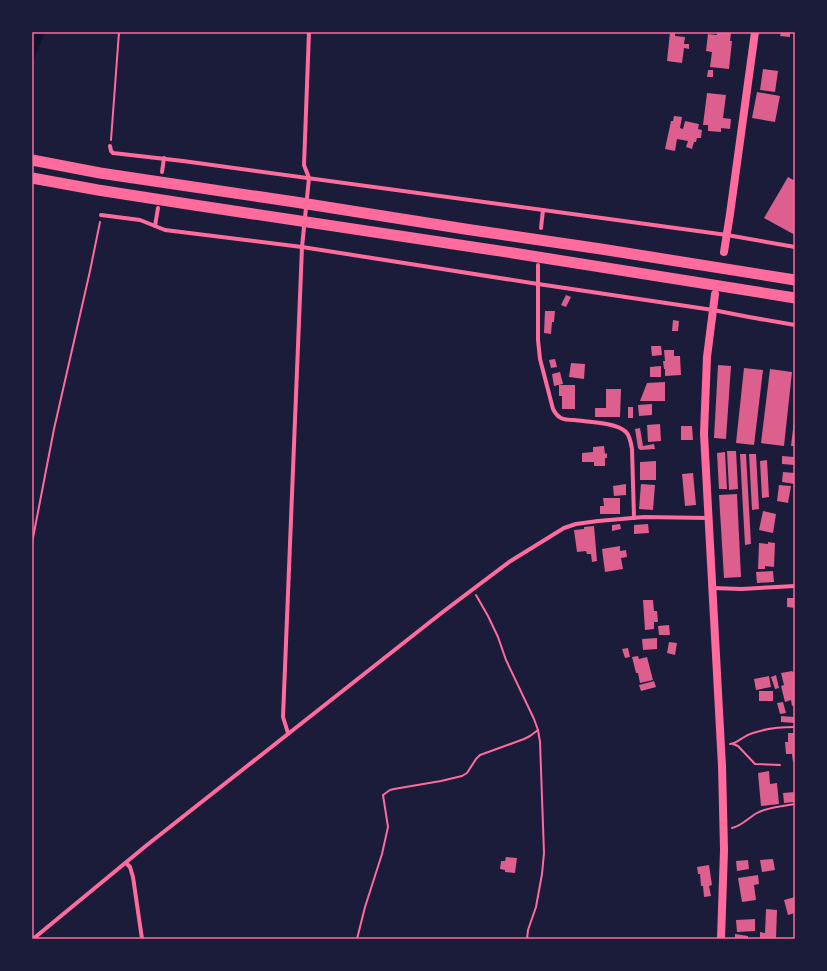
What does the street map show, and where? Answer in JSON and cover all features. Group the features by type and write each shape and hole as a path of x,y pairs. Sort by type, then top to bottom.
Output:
{"highway":[{"path":"32,160 100,173 616,251 795,280"},
{"path":"32,178 98,190 795,298"}],"main road":[{"path":"724,252 755,32"},
{"path":"715,294 707,358 704,434 721,745 724,850 721,939"}],"street":[{"path":"288,734 283,717 302,247 309,178 304,164 309,32"},
{"path":"110,146 113,153 164,158 727,235 795,247"},
{"path":"162,172 164,158"},
{"path":"155,226 158,208"},
{"path":"541,228 543,210"},
{"path":"101,215 140,220 165,230 302,247 795,324"},
{"path":"538,265 538,340 540,359 553,409 560,418 567,420 606,423 618,427 626,432 632,449 634,518"},
{"path":"33,939 126,863 444,610 509,562 564,528 576,524 644,517 709,518"},
{"path":"713,588 741,589 795,586"},
{"path":"126,863 130,867 133,877 142,939"}],"path":[{"path":"110,146 119,32"},
{"path":"32,543 54,429 90,271 101,215"},
{"path":"473,589 498,637 506,660 538,730 540,742 544,853 536,907 528,930 527,939"},
{"path":"721,745 733,744 742,738 769,728 795,727"},
{"path":"357,939 382,854 388,827 382,795 394,789 441,781 467,774 480,755 524,739 538,730"},
{"path":"733,744 738,746 755,764 780,765"},
{"path":"723,831 736,827 758,812 795,804"}],"shaded area":[{"path":"32,32 45,32 32,64"}],"building":[{"path":"670,32 675,33 675,36 685,37 684,44 689,44 689,49 684,48 682,63 667,61"},
{"path":"717,32 731,33 730,41 732,41 729,69 710,67 712,52 706,51 708,34 717,35"},
{"path":"781,32 790,32 790,37 780,36"},
{"path":"763,69 778,71 775,92 760,90"},
{"path":"708,70 713,70 713,77 707,77"},
{"path":"757,92 780,96 775,122 752,118"},
{"path":"707,93 726,95 723,118 731,119 730,129 721,128 721,132 708,131 708,125 703,125"},
{"path":"674,116 682,117 680,128 683,129 685,121 699,124 698,129 702,130 701,138 697,138 692,149 686,147 688,141 677,139 675,151 665,149 671,121 673,121"},
{"path":"788,177 795,181 795,235 764,218"},
{"path":"566,295 571,297 566,307 561,305"},
{"path":"545,311 555,311 551,334 544,333"},
{"path":"673,320 679,321 678,331 672,331"},
{"path":"651,346 661,346 662,355 652,356"},
{"path":"664,350 674,350 674,356 680,356 681,375 665,376 663,361 665,361"},
{"path":"555,359 557,367 551,368 549,360"},
{"path":"571,363 585,364 584,379 569,377"},
{"path":"718,365 731,366 726,439 714,438"},
{"path":"661,366 661,377 650,377 650,367"},
{"path":"744,368 763,370 754,445 736,443"},
{"path":"770,369 792,372 784,446 761,443"},
{"path":"560,372 563,384 554,386 552,374"},
{"path":"665,382 665,401 640,401 647,383"},
{"path":"559,385 575,385 575,409 562,409 562,396 559,396"},
{"path":"606,389 621,389 620,417 595,417 595,408 606,408"},
{"path":"652,404 652,415 639,416 638,405"},
{"path":"628,407 633,407 633,418 628,418"},
{"path":"794,421 795,446 791,446"},
{"path":"660,424 661,441 648,442 647,425"},
{"path":"681,426 692,426 693,440 681,440"},
{"path":"640,428 643,446 654,444 655,449 640,450 638,448 635,429"},
{"path":"604,446 605,454 607,453 607,458 605,458 605,466 594,466 594,462 582,462 582,453 593,452 593,447"},
{"path":"727,451 736,451 738,489 729,490"},
{"path":"725,452 727,489 719,489 717,453"},
{"path":"740,454 746,454 751,544 745,545"},
{"path":"749,454 756,454 759,509 752,510"},
{"path":"782,456 794,457 794,465 782,464"},
{"path":"767,460 769,497 762,498 760,461"},
{"path":"656,461 656,480 640,480 640,462"},
{"path":"783,472 795,473 795,484 782,482"},
{"path":"693,473 696,505 685,506 682,474"},
{"path":"626,484 626,495 614,496 613,486"},
{"path":"641,484 655,485 653,510 639,509"},
{"path":"779,485 791,486 788,503 777,501"},
{"path":"737,494 741,577 724,578 719,495"},
{"path":"603,498 620,498 620,514 600,514 600,506 604,506"},
{"path":"763,511 776,514 773,533 759,530"},
{"path":"620,524 621,529 612,531 612,525"},
{"path":"648,524 649,533 634,534 634,525"},
{"path":"594,526 597,561 592,562 591,554 587,554 586,551 577,552 574,530"},
{"path":"768,542 775,543 774,567 765,566 765,569 758,569 759,543 768,544"},
{"path":"620,546 620,551 626,550 627,557 621,558 623,569 605,572 602,549"},
{"path":"773,571 774,582 757,583 756,572"},
{"path":"787,598 795,598 795,608 787,607"},
{"path":"643,600 653,600 654,611 657,611 658,622 654,622 654,629 645,630"},
{"path":"669,625 670,635 659,635 658,626"},
{"path":"657,638 657,649 643,650 642,639"},
{"path":"669,642 677,643 675,655 667,653"},
{"path":"628,648 630,657 625,658 622,649"},
{"path":"638,656 639,659 647,657 653,680 640,683 632,657"},
{"path":"792,671 795,672 795,705 792,706 791,700 785,702 781,686 784,685 781,673"},
{"path":"776,675 779,688 775,689 771,677"},
{"path":"769,676 771,687 756,690 754,679"},
{"path":"654,681 656,687 641,691 639,685"},
{"path":"759,691 773,691 773,701 759,701"},
{"path":"783,702 786,713 780,714 777,703"},
{"path":"781,716 795,717 795,723 781,722"},
{"path":"788,733 795,733 795,762 793,762 792,754 786,754 785,742 788,742"},
{"path":"769,771 770,784 777,783 779,804 761,806 758,773"},
{"path":"795,792 795,802 784,803 783,793"},
{"path":"506,857 517,858 515,873 505,872 505,870 500,869 501,861 505,861"},
{"path":"773,859 775,870 762,872 760,860"},
{"path":"748,860 749,869 737,871 736,861"},
{"path":"709,865 712,885 709,886 711,896 704,897 703,886 701,886 700,874 698,874 697,867"},
{"path":"758,875 759,884 754,885 756,900 742,902 738,878"},
{"path":"795,897 795,913 788,915 784,900"},
{"path":"766,909 777,910 776,939 760,939 760,932 765,933"},
{"path":"755,919 755,931 737,932 736,920"},
{"path":"735,934 748,936 748,939 735,939"}]}
